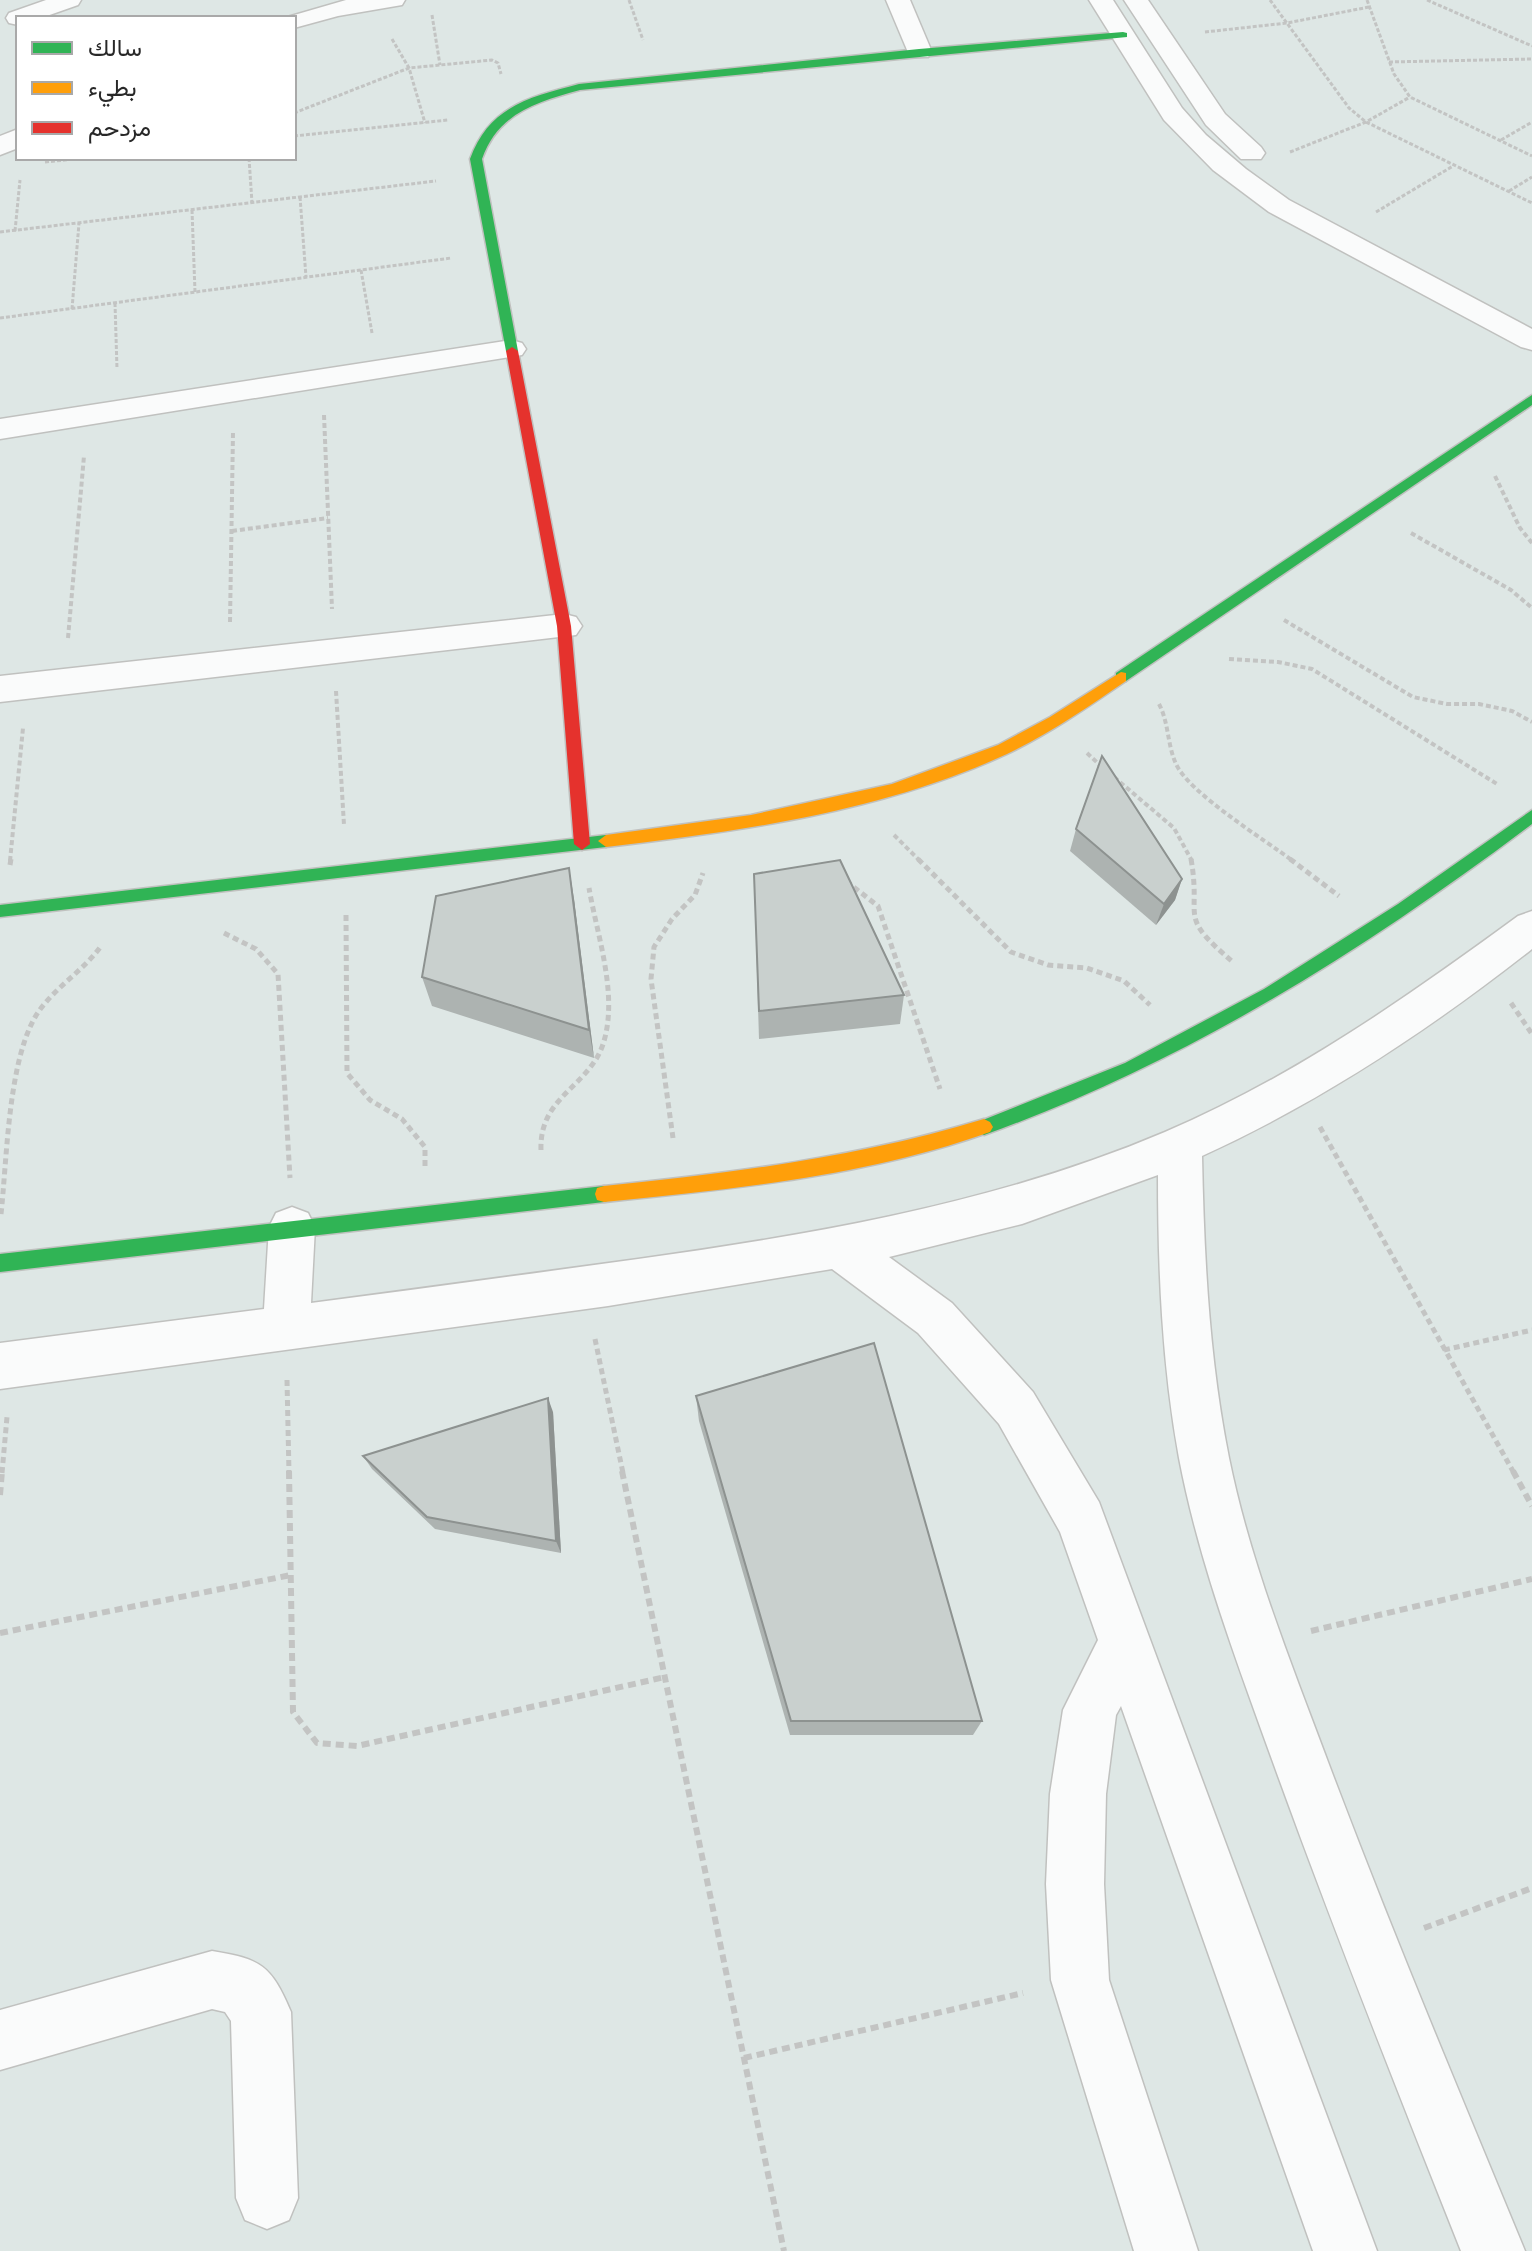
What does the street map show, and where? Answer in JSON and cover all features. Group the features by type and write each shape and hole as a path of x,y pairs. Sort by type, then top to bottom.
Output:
{"street":[{"path":"0,3 9,0"},
{"path":"24,16 69,0"},
{"path":"296,20 335,9 393,0"},
{"path":"898,0 919,52"},
{"path":"1101,0 1171,112 1208,152 1246,183 1279,206 1532,341"},
{"path":"1136,0 1215,119 1276,172 1414,248"},
{"path":"582,844 564,626 476,159 479,143 488,128 508,112 543,96 579,87 919,52 1123,35"},
{"path":"0,429 511,349"},
{"path":"3,910 698,830 782,817 860,800 988,756 1052,724 1532,399"},
{"path":"13,688 564,626"},
{"path":"0,1263 292,1227 821,1169 955,1136 1037,1108 1189,1041 1272,994 1378,926 1532,816"},
{"path":"6,1365 585,1288 841,1249 967,1220 1069,1188 1180,1146 1298,1088 1429,1004 1532,927"},
{"path":"1180,1146 1181,1263 1192,1380 1214,1504 1257,1644 1370,1948 1493,2251"},
{"path":"286,1328 292,1227"},
{"path":"841,1249 935,1318 1016,1408 1081,1520 1345,2251"},
{"path":"1126,1642 1090,1710 1078,1794 1075,1884 1080,1980 1166,2251"},
{"path":"0,2040 212,1980 242,1985 261,2012 267,2198"}],"path":[{"path":"1270,0 1349,108 1366,122 1532,203"},
{"path":"1367,0 1389,62 1410,97 1532,156"},
{"path":"1427,0 1532,46"},
{"path":"1160,36 1287,23 1369,7"},
{"path":"335,9 396,42 409,68 425,123"},
{"path":"432,13 440,65"},
{"path":"1389,62 1532,59"},
{"path":"296,112 409,68 482,61 498,63 508,112 296,136"},
{"path":"1276,172 1410,97"},
{"path":"1501,141 1532,122"},
{"path":"249,160 252,203"},
{"path":"1361,221 1454,165"},
{"path":"0,232 479,176"},
{"path":"1509,191 1532,177"},
{"path":"15,231 20,178"},
{"path":"300,197 306,277"},
{"path":"192,210 195,292"},
{"path":"72,309 79,223"},
{"path":"0,318 493,252"},
{"path":"361,270 378,370"},
{"path":"64,682 103,412 115,303"},
{"path":"229,663 234,392"},
{"path":"1454,452 1496,477 1508,494 1511,513 1520,532 1532,543"},
{"path":"1369,509 1511,590 1532,608"},
{"path":"232,531 328,518"},
{"path":"1242,594 1413,697 1447,704 1479,704 1512,711 1532,722"},
{"path":"1182,635 1214,657 1246,663 1278,662 1312,669 1506,790"},
{"path":"1124,674 1155,696 1167,719 1177,767 1197,789 1378,926"},
{"path":"3,910 13,688"},
{"path":"1052,724 1171,826 1189,851 1194,879 1191,907 1202,936 1272,994"},
{"path":"860,800 1011,952 1048,965 1087,968 1124,981 1189,1041"},
{"path":"680,1186 651,979 654,947 672,919 695,895 706,866 698,830"},
{"path":"552,1199 538,1136 555,1102 582,1076 603,1045 609,1012 582,844"},
{"path":"346,870 347,1073 370,1100 402,1119 425,1147 424,1212"},
{"path":"839,878 878,906 955,1136"},
{"path":"202,887 204,912 225,934 256,949 278,974 292,1227"},
{"path":"0,1222 22,1054 34,1019 60,990 90,964 109,933 116,897"},
{"path":"1298,1088 1532,1506"},
{"path":"585,1288 784,2251"},
{"path":"286,1328 293,1712 317,1743 357,1746 665,1677"},
{"path":"1444,1350 1532,1330"},
{"path":"0,1495 6,1365"},
{"path":"0,1633 291,1575"},
{"path":"1257,1644 1532,1579"},
{"path":"1370,1948 1532,1888"},
{"path":"744,2058 1080,1980"}],"building":[{"path":"1102,756 1182,879 1164,904 1076,829"},
{"path":"840,860 904,995 759,1011 754,874"},
{"path":"569,868 589,1030 422,977 436,896"},
{"path":"874,1343 982,1721 791,1721 696,1396"},
{"path":"548,1398 556,1541 427,1517 363,1456"}],"traffic: fast":[{"path":"512,351 476,159 482,142 502,117 530,101 579,87 919,52 1123,35"},
{"path":"1121,677 1532,399"},
{"path":"984,1127 1131,1068 1270,994 1403,909 1532,816"},
{"path":"0,911 606,841"},
{"path":"0,1263 604,1194"}],"traffic: slow":[{"path":"606,841 751,821 893,790 1003,749 1055,721 1121,677"},
{"path":"604,1194 748,1178 843,1163 984,1127"}],"traffic: jam":[{"path":"512,351 564,626 582,844"}]}
